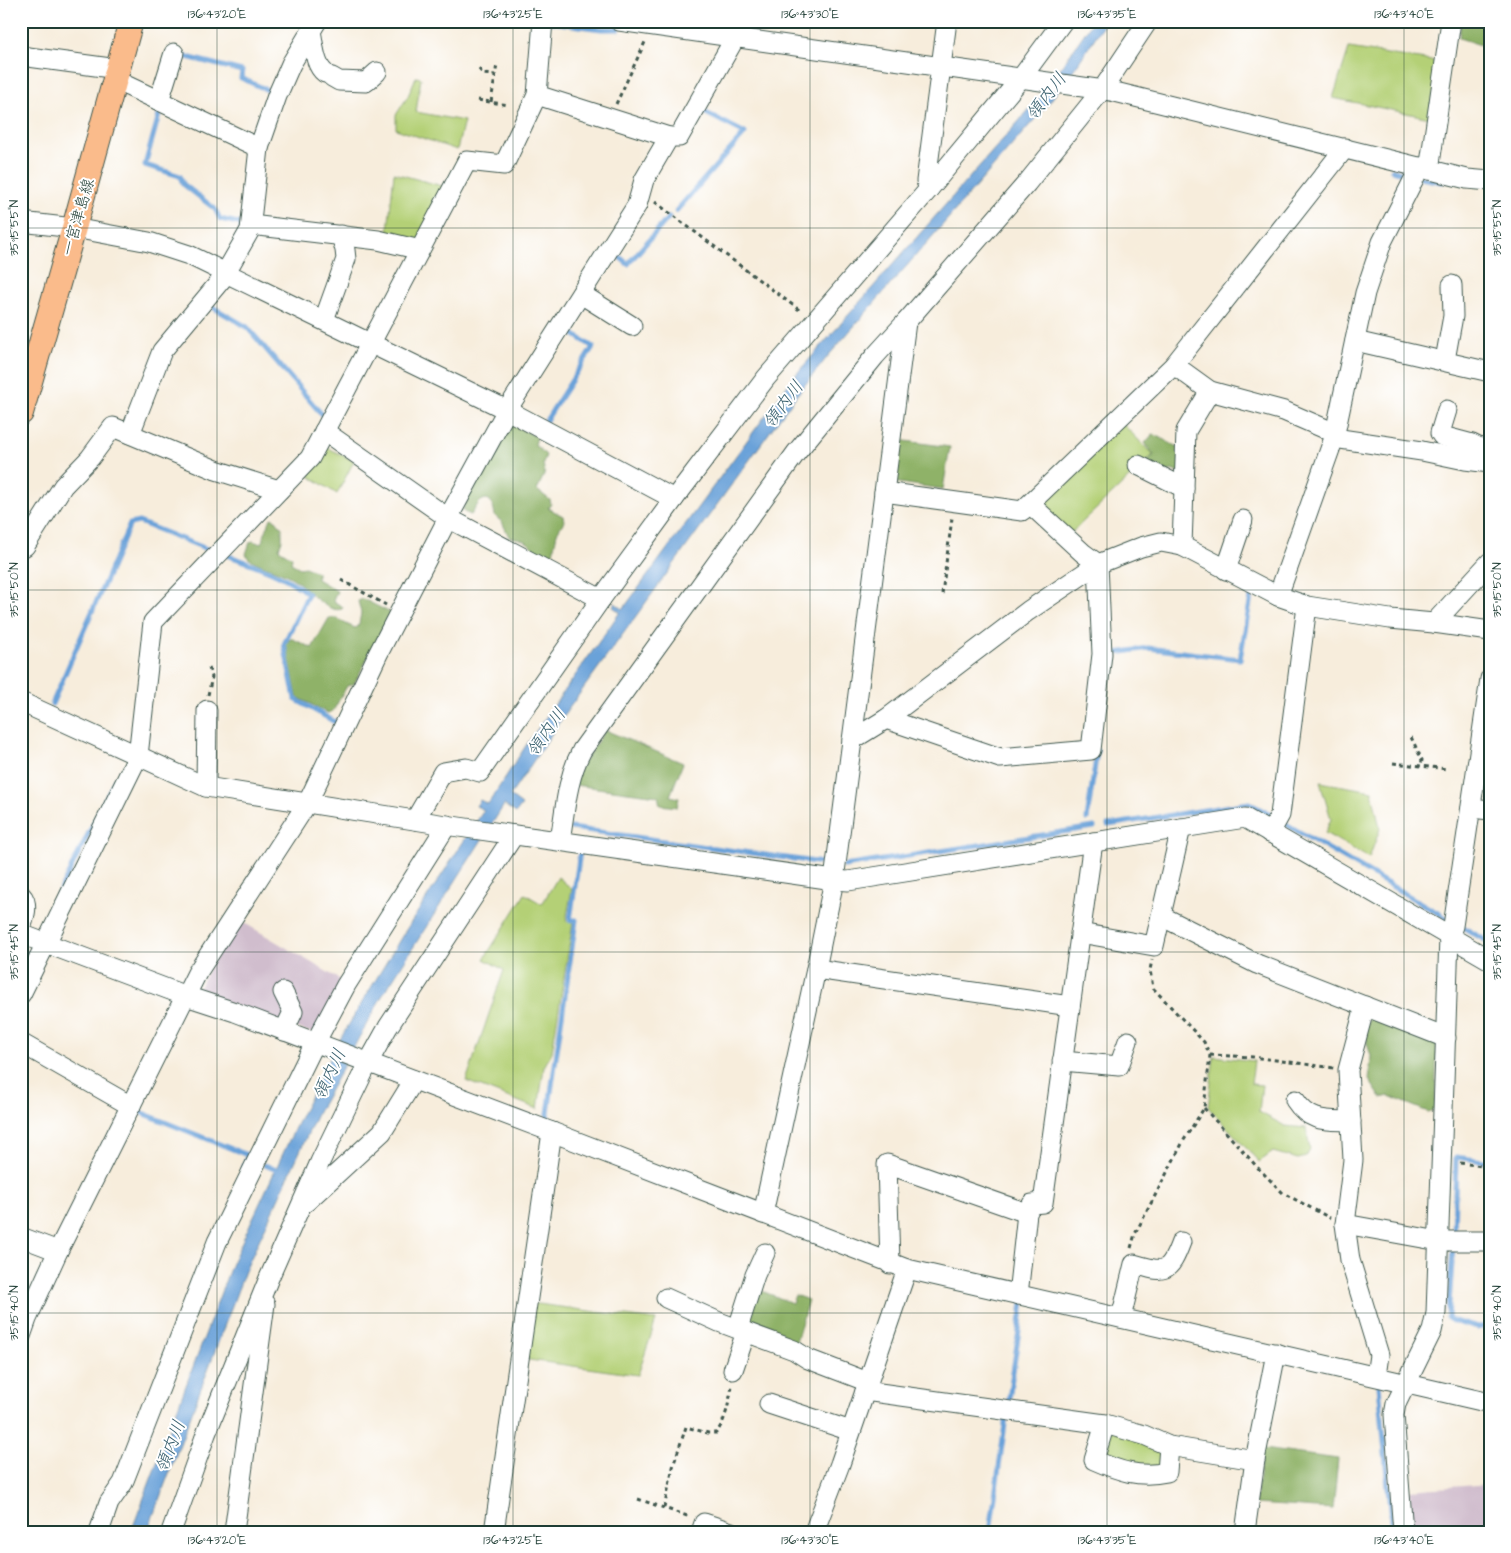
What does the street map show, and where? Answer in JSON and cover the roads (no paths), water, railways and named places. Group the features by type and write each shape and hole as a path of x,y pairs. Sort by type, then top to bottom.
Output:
{"main road":[{"name":"一宮津島線","path":"21,413 131,21"}],"street":[{"path":"21,994 138,756 153,622 310,458 467,161 504,164 536,95 543,21"},
{"path":"619,21 655,24 735,38 1095,89 1345,148 1425,169 1468,179 1490,181"},
{"path":"929,189 926,181 947,21"},
{"path":"415,820 442,772 466,768 480,772 674,499 766,378 1026,79 1063,21"},
{"path":"560,842 569,783 574,766 582,750 796,453 875,356 1026,183 1148,21"},
{"path":"1278,596 1335,436 1365,293 1382,242 1425,169 1451,21"},
{"path":"314,26 317,61 322,72 339,81 366,82 377,72"},
{"path":"130,434 162,351 227,273 250,230 260,148 277,96 291,64 314,26"},
{"path":"536,95 669,137 679,137 735,38"},
{"path":"159,101 174,53"},
{"path":"21,56 116,74 159,101 260,148"},
{"path":"23,1324 197,973 308,802 448,518 507,410 637,205 644,180 669,137"},
{"path":"884,492 1022,512 1174,364 1345,148"},
{"path":"21,222 74,228 149,242 189,255 507,410 674,499"},
{"path":"251,225 378,240 412,248 418,252"},
{"path":"324,320 346,258 341,235"},
{"path":"1445,360 1453,316 1452,285"},
{"path":"580,294 632,326"},
{"path":"763,1214 834,880 906,322"},
{"path":"1355,341 1445,360 1490,372"},
{"path":"1174,364 1210,391 1284,412 1335,436 1490,463"},
{"path":"1182,546 1186,431 1210,391"},
{"path":"1447,410 1440,433 1442,436 1472,444 1482,449 1490,459"},
{"path":"21,548 25,546 63,486 90,458 113,427 216,470 279,490"},
{"path":"324,431 448,518 602,599"},
{"path":"1138,465 1184,488"},
{"path":"1030,504 1083,553 1098,564"},
{"path":"1226,570 1243,520"},
{"path":"852,740 886,719 1028,612 1098,564 1141,547 1161,542 1182,546 1278,596 1307,606 1390,619 1490,631"},
{"path":"1434,623 1490,562"},
{"path":"886,719 1000,758 1091,750 1102,654 1098,564"},
{"path":"1270,833 1280,815 1307,606"},
{"path":"1404,1532 1394,1415 1396,1404 1435,1322 1449,937 1453,926 1490,679"},
{"path":"21,702 206,787 560,842 834,880 848,880 1245,818 1490,960"},
{"path":"206,787 207,702"},
{"path":"1471,808 1490,810"},
{"path":"99,1532 109,1503 123,1483 217,1242 321,1045 346,986 450,825"},
{"path":"1080,933 1154,946 1181,828"},
{"path":"171,1532 206,1434 269,1278 363,1061 388,1027 511,834"},
{"path":"1018,1295 1027,1213 1032,1204 1043,1203 1093,842"},
{"path":"21,895 26,909 21,929"},
{"path":"1161,916 1257,964 1446,1038"},
{"path":"21,934 552,1132 898,1267 1490,1402"},
{"path":"816,968 1070,1006"},
{"path":"283,992 293,1012 284,1031"},
{"path":"1365,1006 1348,1070 1353,1160 1345,1224 1350,1260 1380,1355 1376,1376"},
{"path":"1062,1061 1119,1066 1128,1041"},
{"path":"21,1043 131,1106"},
{"path":"300,1207 382,1132 414,1080"},
{"path":"1295,1100 1301,1110 1316,1120 1351,1121"},
{"path":"494,1532 552,1132"},
{"path":"816,1531 867,1386 898,1267 887,1164 1027,1213"},
{"path":"1345,1224 1439,1241 1490,1241"},
{"path":"21,1237 58,1251"},
{"path":"1121,1318 1134,1264 1158,1271 1167,1267 1176,1256 1181,1242"},
{"path":"733,1370 755,1275 765,1254"},
{"path":"234,1532 269,1278"},
{"path":"666,1298 719,1322 794,1350 808,1359 867,1386 1105,1424 1144,1435 1169,1446 1255,1460"},
{"path":"1244,1532 1255,1460 1276,1353"},
{"path":"768,1404 851,1431"},
{"path":"1105,1424 1094,1460 1120,1471 1152,1475 1167,1472 1169,1446"},
{"path":"703,1528 731,1532"}],"water":[{"name":"領内川","path":"1093,21 1106,21 1048,104 829,355 796,396 567,711 510,796 522,805 516,813 504,805 381,998 318,1112 245,1271 147,1532 131,1532 232,1263 300,1117 339,1041 402,936 484,810 476,806 480,800 488,804 527,744 620,612 613,607 615,603 623,609 793,378 1041,96"}],"waterway":[{"path":"551,22 601,29 618,29"},
{"path":"178,57 179,55 242,71 241,78 274,93"},
{"path":"161,108 145,165 180,176 183,184 215,209 220,219 242,224 241,229"},
{"path":"676,211 745,133 702,111"},
{"path":"1392,170 1411,175"},
{"path":"1421,178 1442,182"},
{"path":"613,258 616,254 628,264 669,217"},
{"path":"545,422 593,347 569,331 586,304"},
{"path":"209,305 247,327 324,417"},
{"path":"52,704 130,524 139,522 212,551"},
{"path":"226,555 258,566 289,581 308,594 284,644 295,699 335,722"},
{"path":"1109,659 1110,654 1148,648 1240,659 1252,591"},
{"path":"1087,819 1097,751"},
{"path":"44,923 115,780"},
{"path":"1108,825 1249,803 1271,815"},
{"path":"1284,823 1448,919"},
{"path":"844,866 1094,827"},
{"path":"571,828 830,864"},
{"path":"547,1120 576,920 570,920 580,852"},
{"path":"1461,926 1490,943"},
{"path":"21,968 29,953"},
{"path":"140,1112 247,1155 243,1168"},
{"path":"1454,1237 1456,1157 1490,1162"},
{"path":"265,1165 281,1172"},
{"path":"1453,1249 1448,1318 1478,1328 1490,1324"},
{"path":"1007,1406 1023,1303"},
{"path":"1379,1385 1392,1532"},
{"path":"990,1532 1006,1417"},
{"path":"824,1528 829,1532"}]}
